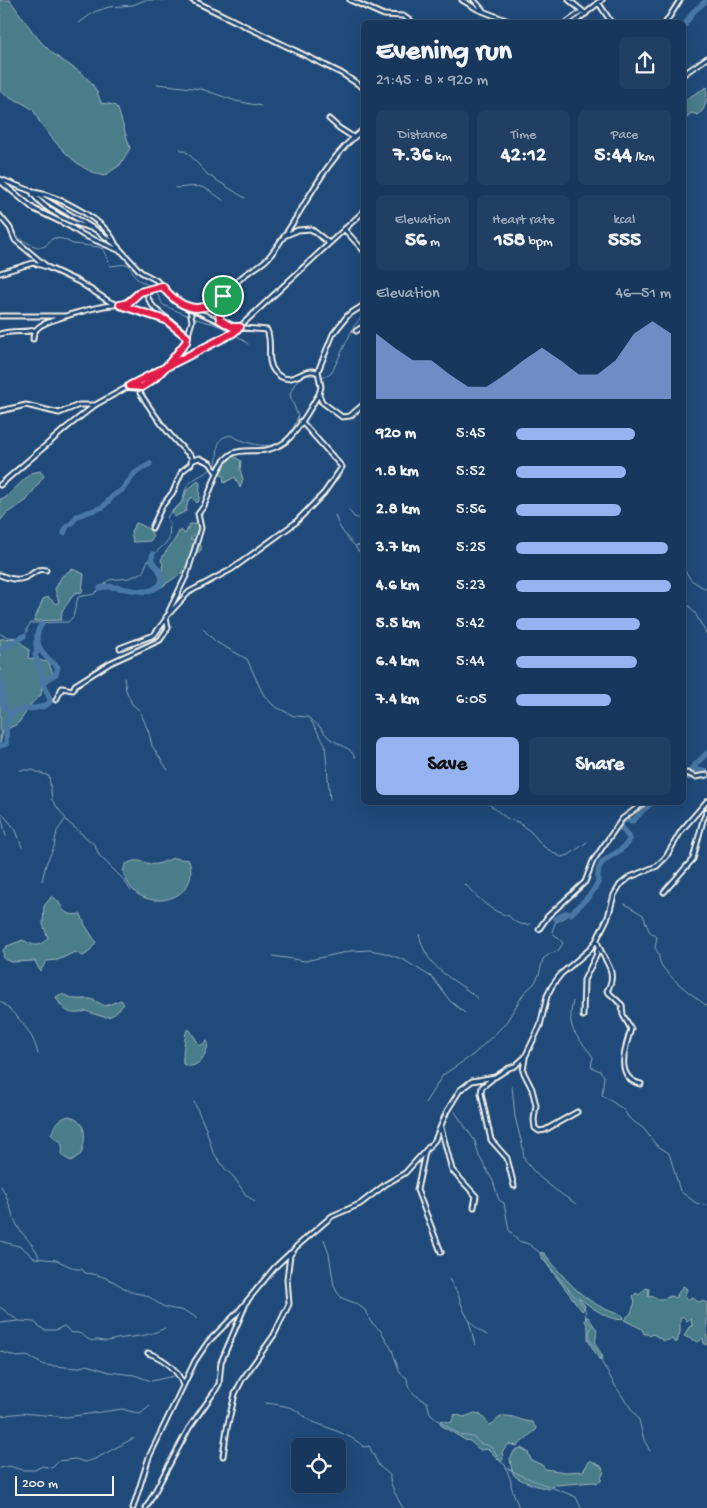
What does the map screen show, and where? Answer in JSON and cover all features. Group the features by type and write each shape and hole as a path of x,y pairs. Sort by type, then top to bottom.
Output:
{"street":[{"path":"192,0 341,73 361,86"},
{"path":"350,0 384,15 403,16 409,20"},
{"path":"462,0 506,20"},
{"path":"474,0 485,12"},
{"path":"569,0 581,12 586,14"},
{"path":"667,20 680,0"},
{"path":"578,20 600,1 610,20"},
{"path":"570,20 581,12"},
{"path":"686,73 707,58"},
{"path":"328,119 354,137"},
{"path":"191,308 203,307 223,296 244,275 260,266 284,236 319,178 342,147 361,131"},
{"path":"0,180 51,196 86,215 110,232 115,244"},
{"path":"0,180 34,209 70,226 83,235 124,253"},
{"path":"31,191 96,230 115,244 141,272 162,286 176,301 235,328 267,330 270,342 270,366 278,375 291,379 312,371 319,374"},
{"path":"31,191 38,201 72,223 96,230"},
{"path":"0,485 62,431 95,406 164,367 233,333 361,213"},
{"path":"0,216 10,228 15,240 47,267"},
{"path":"284,236 298,230 311,229 329,243"},
{"path":"344,229 361,248"},
{"path":"0,273 32,264 47,267 79,282 110,302 166,320"},
{"path":"33,339 36,330 41,325 105,305 128,303 140,292 162,286"},
{"path":"151,289 147,296 150,302 166,320 187,337"},
{"path":"222,323 219,310 223,296"},
{"path":"56,700 62,688 72,690 75,685 110,663 131,655 160,640 168,628 166,618 187,574 199,535 201,528 198,514 204,506 216,473 225,457 231,452 236,451 260,452 279,445 291,437 319,394 321,387 320,365 333,334 348,315 361,307"},
{"path":"129,386 142,387 157,378 182,347 192,321 191,308"},
{"path":"0,316 69,316"},
{"path":"356,332 361,328"},
{"path":"0,334 36,330"},
{"path":"142,387 140,393 148,406 181,448 192,457 191,464 182,471 173,492 162,506 152,528"},
{"path":"319,394 322,402 342,417 350,416 361,407"},
{"path":"0,411 26,405 59,413 79,405 95,406"},
{"path":"120,648 154,635 189,592 232,569 295,523 324,493 341,470 341,463 302,421"},
{"path":"191,461 200,458 210,463 216,473"},
{"path":"0,575 10,579 25,578 37,570 46,570"},
{"path":"686,774 695,777 707,775"},
{"path":"577,1112 545,1130 539,1131 535,1128 536,1105 532,1089 523,1071 525,1057 540,1026 547,996 561,974 589,950 597,939 608,917 614,895 620,886 630,877 657,866 666,858 681,831 707,801"},
{"path":"539,929 548,917 585,882 594,861 622,819 640,805"},
{"path":"664,892 693,859 702,820 707,811"},
{"path":"583,1016 584,980 596,956 597,939"},
{"path":"598,947 611,967 611,985 607,991 622,1006 623,1015 631,1029 624,1053 624,1070 629,1080 641,1084"},
{"path":"514,1186 507,1158 491,1140 480,1093 482,1087 509,1068 516,1066 525,1057"},
{"path":"133,1508 149,1457 194,1361 208,1342 238,1312 274,1267 332,1216 360,1204 386,1184 405,1174 435,1140 460,1090 472,1081 495,1077"},
{"path":"441,1128 452,1170 476,1196 474,1207"},
{"path":"425,1151 417,1190 441,1252"},
{"path":"223,1456 230,1412 242,1380 274,1335 289,1304 288,1266 290,1255 296,1247"},
{"path":"146,1508 189,1428 215,1392 221,1362 249,1298"},
{"path":"148,1353 168,1363 176,1371 183,1385"}],"green space":[{"path":"0,0 10,0 45,46 92,83 101,103 114,105 118,109 130,148 120,165 104,176 94,173 76,162 52,138 34,111 0,91"},
{"path":"707,87 707,99 703,110 698,115 691,113 686,119 686,99"},
{"path":"232,455 241,461 240,470 243,479 240,488 235,477 224,483 223,475 219,475 219,471"},
{"path":"40,471 44,476 26,501 7,513 0,521 0,499 5,498 31,473"},
{"path":"198,481 200,483 199,501 197,503 192,497 188,501 186,511 174,517 172,512 183,502 186,491"},
{"path":"136,523 149,530 153,537 150,541 133,542 131,531"},
{"path":"190,524 196,524 200,527 199,531 190,539 194,539 201,545 201,550 194,556 186,570 160,588 163,564 161,560 179,531 181,530 185,534"},
{"path":"72,569 84,574 82,592 75,593 62,611 61,620 34,621 43,599 48,597 56,604 59,602 55,589 62,576"},
{"path":"16,638 29,650 28,658 48,662 53,673 51,679 42,682 41,695 31,704 18,723 3,731 0,744 0,639"},
{"path":"173,858 189,860 191,874 187,885 180,893 158,900 146,898 136,893 128,883 124,870 125,865 130,862 138,861 157,864"},
{"path":"52,896 65,912 81,914 85,925 96,942 88,953 83,956 75,952 58,960 47,961 40,971 35,961 12,962 4,959 3,950 7,946 23,940 33,945 39,945 48,938 43,924 44,906"},
{"path":"61,994 75,999 91,999 105,1006 121,1000 124,1004 115,1014 107,1017 86,1011 72,1013 65,1009 56,997"},
{"path":"187,1030 190,1030 200,1046 208,1042 204,1057 192,1066 183,1064"},
{"path":"69,1116 80,1122 84,1131 81,1154 71,1161 62,1156 62,1143 51,1134 58,1122"},
{"path":"541,1252 545,1254 578,1291 598,1305 622,1315 623,1319 606,1316 578,1297 585,1306 582,1311 540,1255"},
{"path":"683,1286 687,1289 685,1296 687,1300 692,1297 698,1302 703,1301 707,1303 707,1345 704,1344 703,1338 698,1342 684,1336 689,1327 692,1326 691,1318 687,1321 683,1316 680,1319 680,1332 677,1342 674,1342 672,1339 664,1341 653,1334 650,1336 644,1334 642,1329 624,1320 631,1313 635,1302 633,1296 636,1293 639,1295 646,1288 649,1289 648,1297 652,1296 661,1299 671,1296 675,1298"},
{"path":"586,1317 588,1317 597,1330 596,1343 603,1357 600,1361 588,1340"},
{"path":"475,1413 480,1414 490,1425 501,1417 507,1416 532,1422 537,1429 517,1446 509,1444 502,1452 503,1459 501,1462 488,1449 480,1450 470,1441 442,1426 440,1422 441,1420 451,1423 455,1414 464,1417"},
{"path":"521,1448 528,1452 531,1460 542,1465 545,1469 565,1472 583,1471 590,1460 601,1466 604,1472 602,1480 598,1483 555,1485 549,1489 525,1481 514,1475 510,1459 515,1450"}],"waterway":[{"path":"79,23 94,12 109,7 133,5 145,0 167,0"},
{"path":"686,23 693,12 707,0"},
{"path":"157,84 201,89 236,101 261,106"},
{"path":"180,149 188,153 208,175 245,198"},
{"path":"175,188 201,187 223,200"},
{"path":"0,219 10,230"},
{"path":"13,233 37,247 45,246 54,238 63,239 73,244 98,247 103,249 110,266 128,264 137,279 152,287"},
{"path":"155,289 163,305 189,316"},
{"path":"192,318 231,331 248,344"},
{"path":"321,377 332,372 354,326 361,318"},
{"path":"0,634 18,637 27,632 27,628 31,623 68,622 73,617 78,597 94,594 109,580 130,578 143,572 148,560 169,540 170,523 167,519 181,502 187,486 215,465 220,441 229,436 260,445 276,444 283,440 289,434 298,416 290,395 296,382 307,375 317,376"},
{"path":"64,533 67,526 77,516 103,507 113,496 122,490 135,473 150,464"},
{"path":"349,510 354,517 361,519"},
{"path":"335,515 340,528 352,543 355,546 361,545"},
{"path":"355,546 358,551 361,552"},
{"path":"100,588 116,587 143,591 158,587 163,580 159,570 151,560 153,554"},
{"path":"686,572 691,580 707,590"},
{"path":"686,602 695,613 707,635"},
{"path":"0,746 6,744 6,724 10,715 15,711 40,707 51,701 43,684 56,674 58,667 40,648 37,636 42,624"},
{"path":"203,629 216,642 247,659 263,694 274,706 294,716 308,717 329,738 350,750 355,757"},
{"path":"0,650 24,636"},
{"path":"36,642 37,652 35,655 40,667 43,684"},
{"path":"0,674 3,705 10,715"},
{"path":"124,678 126,690 132,704 140,711 152,746 168,770"},
{"path":"311,721 325,744 330,799"},
{"path":"691,769 707,753"},
{"path":"686,778 692,777 691,769 707,772"},
{"path":"20,770 32,770 49,776 52,800 68,822 95,845 99,855 123,879 131,891"},
{"path":"490,805 508,819 518,822 531,832 544,847 561,857 569,855 587,842"},
{"path":"556,919 565,913 571,914 590,895 598,883 600,866 625,846 630,839 621,827 622,822 625,820 633,821 650,805"},
{"path":"0,811 16,830 22,847"},
{"path":"1,815 6,836"},
{"path":"42,881 46,864 54,847 57,831 65,820"},
{"path":"465,884 491,908 509,916 518,923 530,924"},
{"path":"625,904 643,915 649,931 657,937 655,948 660,962 667,973 707,1006"},
{"path":"425,1103 443,1075 474,1054 505,1024 524,993 534,984 539,975 543,959 551,953 558,951 563,943 552,932 555,923 571,914"},
{"path":"419,934 423,947 435,966 478,999"},
{"path":"273,956 305,961 351,951 370,950 385,953 404,960 433,978 450,1001 465,1013"},
{"path":"0,1001 24,1025 33,1039 38,1054"},
{"path":"573,1001 571,1011 572,1026 577,1037 593,1057 591,1067 600,1071 604,1076 602,1095 623,1109 629,1118 644,1129 656,1145 669,1153 680,1191 696,1203 707,1206"},
{"path":"512,1086 515,1117 524,1156 528,1164 543,1180 576,1204"},
{"path":"194,1102 206,1129 213,1152 246,1195 255,1202"},
{"path":"455,1112 475,1141 479,1156 493,1181 499,1200 504,1203 509,1230 518,1241 529,1244 545,1257 549,1266 585,1309 586,1319 592,1326 589,1333 590,1340 616,1387 639,1420 644,1440 650,1451"},
{"path":"1,1186 18,1227 39,1257"},
{"path":"324,1239 337,1292 342,1298 357,1304 365,1310 370,1321 381,1331 392,1350 400,1373 407,1378 410,1390 427,1402 430,1413 440,1422 461,1435 473,1437 481,1444 488,1445 494,1450 500,1461 505,1465 519,1508"},
{"path":"0,1241 22,1247 34,1258 56,1260 76,1269 82,1269 85,1273 107,1278 130,1292 144,1294 165,1307 185,1311 197,1319"},
{"path":"449,1279 468,1319 476,1328 487,1335"},
{"path":"0,1307 19,1321 34,1322 44,1330 56,1330 64,1326 72,1333 81,1334 92,1341 108,1341 144,1335 165,1328"},
{"path":"0,1323 19,1321"},
{"path":"469,1321 475,1345"},
{"path":"0,1351 16,1357 27,1356 44,1365 76,1368 87,1365 109,1372 134,1375 151,1381 174,1376"},
{"path":"265,1403 292,1408 311,1421 346,1435 364,1447 369,1446 379,1466 390,1475 392,1487 403,1508"},
{"path":"0,1416 21,1413 67,1417 122,1409 140,1414 150,1406"},
{"path":"0,1468 9,1466 22,1470 35,1470 42,1466 52,1468 59,1461 75,1459 85,1462 95,1459 134,1438"},
{"path":"507,1468 522,1476 576,1497 581,1508"}],"route":[{"path":"223,296 203,307 190,309 176,301 162,286 140,292 128,303 120,305 166,320 186,334 187,337 186,342 178,353 164,367 157,378 142,387 129,386 164,367 233,333 240,327 232,327 222,323 220,320 219,310 223,296"}]}
